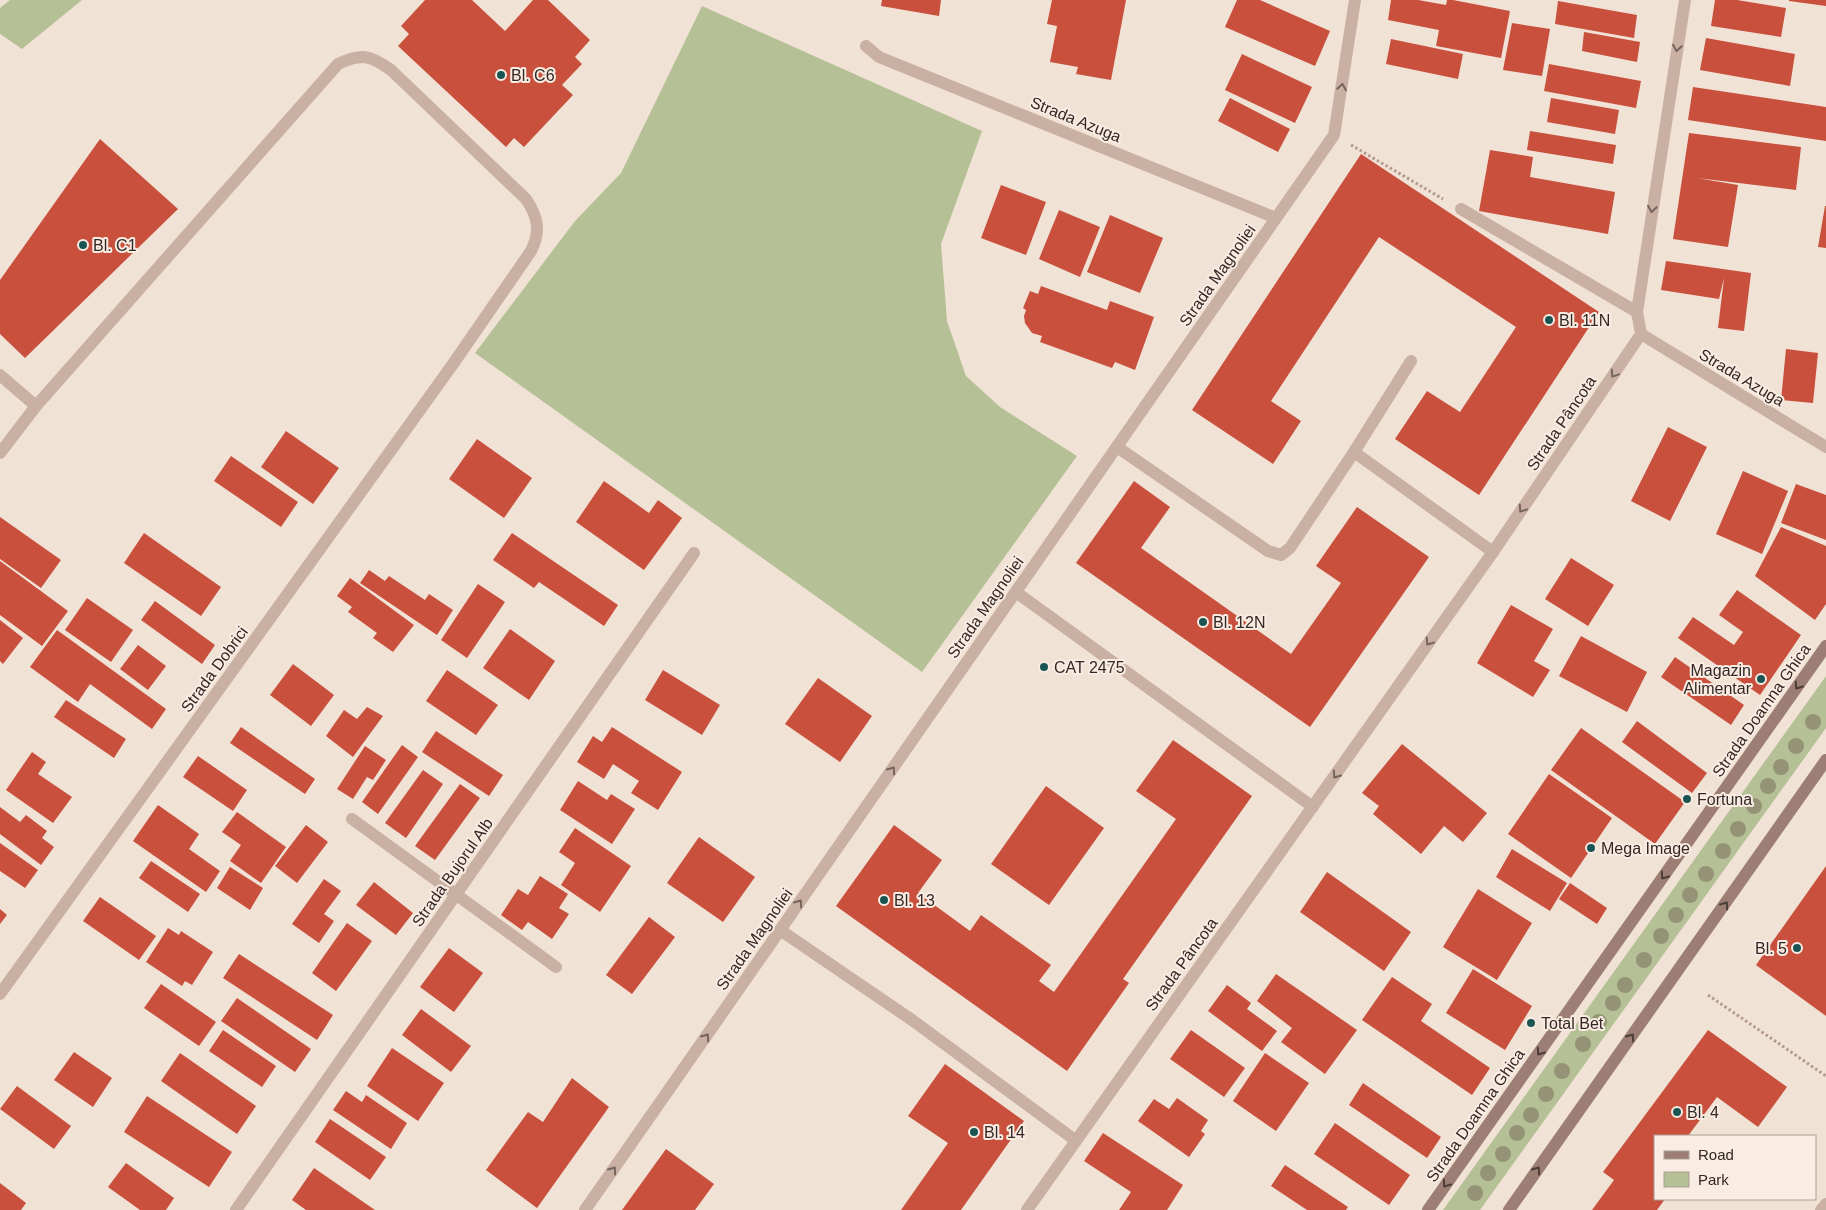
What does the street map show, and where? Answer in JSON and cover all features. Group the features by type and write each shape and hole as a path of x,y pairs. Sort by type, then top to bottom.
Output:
{"main road":[{"name":"Strada Doamna Ghica","path":"1428,1210 1826,646"},
{"path":"1509,1210 1826,760"}],"street":[{"name":"Strada Magnoliei","path":"585,1210 1334,135 1355,0"},
{"path":"1641,334 1637,312 1684,0"},
{"name":"Strada Azuga","path":"866,46 879,57 1276,218"},
{"name":"Strada Dobrici","path":"0,453 36,406 338,64 352,58 367,56 391,70 526,199 538,222 537,238 531,251 454,364 0,994"},
{"path":"1461,209 1637,312"},
{"name":"Strada Azuga","path":"1641,334 1826,447"},
{"name":"Strada Pâncota","path":"1027,1210 1494,552 1641,334"},
{"path":"1117,447 1268,551 1281,555 1290,548 1354,452 1411,361"},
{"path":"0,376 36,406"},
{"path":"1354,452 1494,552"},
{"name":"Strada Bujorul Alb","path":"236,1210 694,553"},
{"path":"1016,592 1313,807"},
{"path":"352,819 556,968"},
{"path":"780,930 912,1020 1075,1140"},
{"path":"1821,1210 1826,1204"}],"path":[{"path":"1334,135 1461,209"},
{"path":"1708,995 1826,1076"}],"green space":[{"path":"10,0 82,0 22,49 0,34 0,8"},
{"path":"702,6 982,131 941,244 947,321 966,376 1000,407 1077,456 922,672 475,353 575,221 621,173"},
{"path":"1826,676 1826,728 1480,1210 1443,1210"}],"building":[{"name":"Bl. C6","path":"425,0 472,0 505,31 533,0 548,0 590,40 575,57 582,64 562,85 573,95 524,147 514,138 506,147 398,46 409,34 401,26"},
{"path":"882,0 941,0 939,16 881,6"},
{"path":"1052,0 1126,0 1111,80 1076,74 1078,67 1050,62 1057,26 1047,24"},
{"path":"1237,0 1260,0 1330,31 1315,66 1225,27"},
{"path":"1391,0 1418,0 1446,5 1447,0 1453,0 1510,11 1501,58 1436,46 1439,30 1388,20"},
{"path":"1715,0 1737,0 1786,8 1781,37 1711,26"},
{"path":"1826,0 1826,6 1789,1"},
{"path":"1558,1 1637,15 1634,38 1555,24"},
{"path":"1512,23 1550,29 1542,76 1503,70"},
{"path":"1584,32 1640,42 1637,62 1582,51"},
{"path":"1706,38 1795,54 1790,86 1700,70"},
{"path":"1391,39 1463,54 1458,79 1386,64"},
{"path":"1242,54 1312,87 1295,123 1225,90"},
{"path":"1549,64 1641,81 1636,108 1544,91"},
{"path":"1693,87 1826,107 1826,141 1688,120"},
{"path":"1230,98 1290,129 1278,152 1218,121"},
{"path":"1551,98 1619,110 1615,134 1547,122"},
{"path":"1530,131 1616,145 1613,164 1527,150"},
{"path":"1689,133 1801,147 1796,190 1697,178 1738,185 1728,247 1673,239"},
{"name":"Bl. C1","path":"100,139 178,209 25,358 0,334 0,280"},
{"path":"1490,150 1533,157 1530,177 1615,192 1608,234 1479,211"},
{"name":"Bl. 11N","path":"1361,154 1599,312 1479,495 1395,439 1427,391 1460,412 1516,327 1379,237 1271,401 1301,421 1273,464 1192,410"},
{"path":"1001,185 1046,202 1026,255 981,238"},
{"path":"1826,206 1826,248 1818,247"},
{"path":"1059,210 1100,227 1080,277 1039,259"},
{"path":"1110,215 1163,238 1140,293 1087,272"},
{"path":"1666,261 1751,273 1744,331 1718,328 1724,278 1719,299 1661,290"},
{"path":"1041,286 1107,310 1110,301 1154,317 1135,370 1115,362 1112,368 1040,342 1042,336 1032,333 1025,323 1024,316 1026,310 1023,308 1030,291 1038,294"},
{"path":"1786,349 1818,353 1813,403 1781,400"},
{"path":"1668,427 1707,447 1670,521 1631,501"},
{"path":"286,431 339,468 313,504 261,467"},
{"path":"477,439 532,478 504,518 449,479"},
{"path":"231,456 298,502 281,527 214,481"},
{"path":"1743,471 1788,491 1762,554 1716,534"},
{"path":"604,481 649,513 658,500 682,518 644,570 576,522"},
{"name":"Bl. 12N","path":"1134,481 1170,507 1141,548 1291,654 1341,583 1316,566 1357,507 1429,557 1310,727 1076,563"},
{"path":"1796,484 1826,495 1826,540 1781,523"},
{"path":"0,517 61,560 41,588 0,559"},
{"path":"1781,527 1826,546 1826,604 1815,620 1755,576"},
{"path":"144,533 221,587 201,616 124,563"},
{"path":"512,533 618,605 604,626 539,582 534,588 493,560"},
{"path":"1571,558 1614,585 1588,626 1545,599"},
{"path":"0,561 68,611 42,646 0,615"},
{"path":"369,570 385,581 389,576 425,600 429,594 453,610 437,635 360,583"},
{"path":"350,578 414,625 393,652 373,638 377,633 348,612 352,607 337,596"},
{"path":"478,584 505,602 467,658 441,640"},
{"path":"1737,590 1801,635 1760,695 1678,638 1693,617 1734,645 1743,632 1719,615"},
{"path":"87,598 133,630 111,662 65,630"},
{"path":"155,601 215,645 202,664 141,620"},
{"path":"1511,605 1553,629 1534,661 1550,670 1533,697 1477,663"},
{"path":"0,620 23,638 3,664 0,661"},
{"path":"510,629 555,661 529,700 483,668"},
{"path":"57,630 166,709 152,729 90,684 78,702 30,667"},
{"path":"1581,636 1647,672 1627,712 1559,676"},
{"path":"138,645 166,666 148,690 120,669"},
{"path":"1675,657 1744,705 1731,725 1661,677"},
{"path":"293,664 334,695 311,726 270,695"},
{"path":"447,670 498,705 476,735 426,701"},
{"path":"663,670 720,705 702,735 645,700"},
{"path":"818,678 872,716 840,762 785,724"},
{"path":"66,700 126,739 114,758 54,717"},
{"path":"367,707 383,716 353,757 326,736 344,710 357,719"},
{"path":"1637,721 1707,773 1692,793 1622,742"},
{"path":"241,727 315,779 305,794 230,743"},
{"path":"612,727 682,772 658,810 631,793 639,781 613,764 604,779 577,762 593,736 602,742"},
{"path":"1581,728 1685,802 1655,844 1551,770"},
{"path":"436,731 503,775 489,796 422,752"},
{"name":"Bl. 13","path":"1173,740 1252,796 1123,979 1129,983 1067,1071 836,906 894,825 942,860 918,893 970,931 981,915 1051,965 1039,981 1054,992 1176,819 1136,791"},
{"path":"1402,744 1487,813 1463,842 1444,826 1421,854 1373,814 1379,806 1362,793"},
{"path":"402,745 418,757 378,814 362,802"},
{"path":"365,746 386,760 373,780 367,777 353,799 337,789"},
{"path":"32,752 46,762 38,774 72,797 53,823 6,790"},
{"path":"198,756 247,790 233,811 183,777"},
{"path":"423,770 443,784 406,838 385,823"},
{"path":"1549,774 1612,818 1571,878 1508,834"},
{"path":"578,781 607,800 611,794 635,809 612,844 560,810"},
{"path":"460,784 480,798 435,860 415,846"},
{"path":"1046,786 1104,828 1049,905 991,864"},
{"path":"158,805 199,834 189,849 220,871 206,892 133,841"},
{"path":"0,807 20,822 26,815 47,831 42,838 54,847 41,865 0,834"},
{"path":"237,812 286,847 261,883 230,861 241,845 222,832"},
{"path":"306,825 328,842 297,883 275,866"},
{"path":"575,828 631,866 600,912 561,885 575,863 559,852"},
{"path":"699,837 755,877 723,922 667,883"},
{"path":"0,843 38,870 25,888 0,871"},
{"path":"1512,849 1567,883 1550,911 1496,877"},
{"path":"151,861 200,894 188,912 139,878"},
{"name":"Bl. 5","path":"1826,866 1826,1016 1756,965"},
{"path":"230,867 263,888 250,910 217,888"},
{"path":"1327,872 1411,932 1384,971 1300,912"},
{"path":"540,876 568,894 559,908 569,914 552,939 528,922 522,930 501,915 518,889 528,895"},
{"path":"324,879 341,891 324,914 334,921 319,943 292,924"},
{"path":"374,882 413,913 396,935 356,905"},
{"path":"1570,883 1607,908 1597,924 1559,899"},
{"path":"1478,889 1532,923 1497,980 1443,947"},
{"path":"100,897 156,936 139,960 83,921"},
{"path":"0,909 7,915 0,924"},
{"path":"649,917 675,937 632,994 606,975"},
{"path":"347,923 372,941 336,991 312,973"},
{"path":"168,928 179,935 181,931 213,952 192,985 185,981 182,986 146,962"},
{"path":"449,948 483,973 454,1012 420,987"},
{"path":"239,954 333,1015 317,1040 223,978"},
{"path":"1473,969 1532,1006 1505,1050 1446,1013"},
{"path":"1276,974 1357,1030 1325,1074 1281,1042 1292,1028 1257,1001"},
{"path":"1392,977 1432,1004 1421,1021 1490,1068 1472,1095 1362,1020"},
{"path":"161,984 216,1022 199,1046 144,1008"},
{"path":"1227,985 1251,1003 1247,1009 1277,1031 1262,1051 1208,1011"},
{"path":"237,998 311,1049 295,1072 221,1021"},
{"path":"421,1009 471,1046 451,1072 402,1035"},
{"path":"223,1030 276,1066 262,1087 209,1051"},
{"path":"1191,1030 1245,1068 1224,1097 1170,1059"},
{"name":"Bl. 4","path":"1708,1030 1787,1087 1758,1127 1717,1097 1689,1135 1654,1135 1654,1200 1664,1200 1657,1210 1592,1210 1614,1180 1603,1172"},
{"path":"392,1048 444,1083 418,1121 367,1086"},
{"path":"74,1052 112,1078 93,1107 54,1080"},
{"path":"180,1053 256,1106 237,1134 161,1081"},
{"path":"1265,1053 1309,1083 1276,1131 1233,1101"},
{"name":"Bl. 14","path":"945,1064 1024,1121 961,1210 901,1210 948,1143 908,1116"},
{"path":"572,1078 609,1107 537,1208 486,1170 528,1112 543,1122"},
{"path":"1363,1083 1441,1137 1427,1158 1349,1105"},
{"path":"17,1086 71,1126 54,1149 0,1109"},
{"path":"346,1091 362,1102 366,1095 407,1123 391,1149 333,1110"},
{"path":"147,1096 232,1152 209,1187 124,1132"},
{"path":"1177,1098 1208,1120 1201,1131 1205,1134 1189,1157 1138,1121 1154,1099 1169,1109"},
{"path":"330,1119 386,1157 370,1180 315,1142"},
{"path":"1335,1123 1410,1175 1389,1205 1314,1154"},
{"path":"1103,1133 1183,1185 1167,1210 1119,1210 1131,1192 1084,1161"},
{"path":"666,1149 714,1184 695,1210 622,1210"},
{"path":"126,1163 174,1198 166,1210 140,1210 108,1187"},
{"path":"1285,1165 1348,1207 1346,1210 1307,1210 1271,1186"},
{"path":"314,1168 375,1210 306,1210 292,1200"},
{"path":"0,1183 26,1203 21,1210 0,1210"}],"place":[{"name":"Bl. C6","path":"501,75"},
{"name":"Bl. C1","path":"83,245"},
{"name":"Bl. 11N","path":"1549,320"},
{"name":"Bl. 12N","path":"1203,622"},
{"name":"CAT 2475","path":"1044,667"},
{"name":"Magazin Alimentar","path":"1761,679"},
{"name":"Fortuna","path":"1687,799"},
{"name":"Mega Image","path":"1591,848"},
{"name":"Bl. 13","path":"884,900"},
{"name":"Bl. 5","path":"1797,948"},
{"name":"Total Bet","path":"1531,1023"},
{"name":"Bl. 4","path":"1677,1112"},
{"name":"Bl. 14","path":"974,1132"}]}
